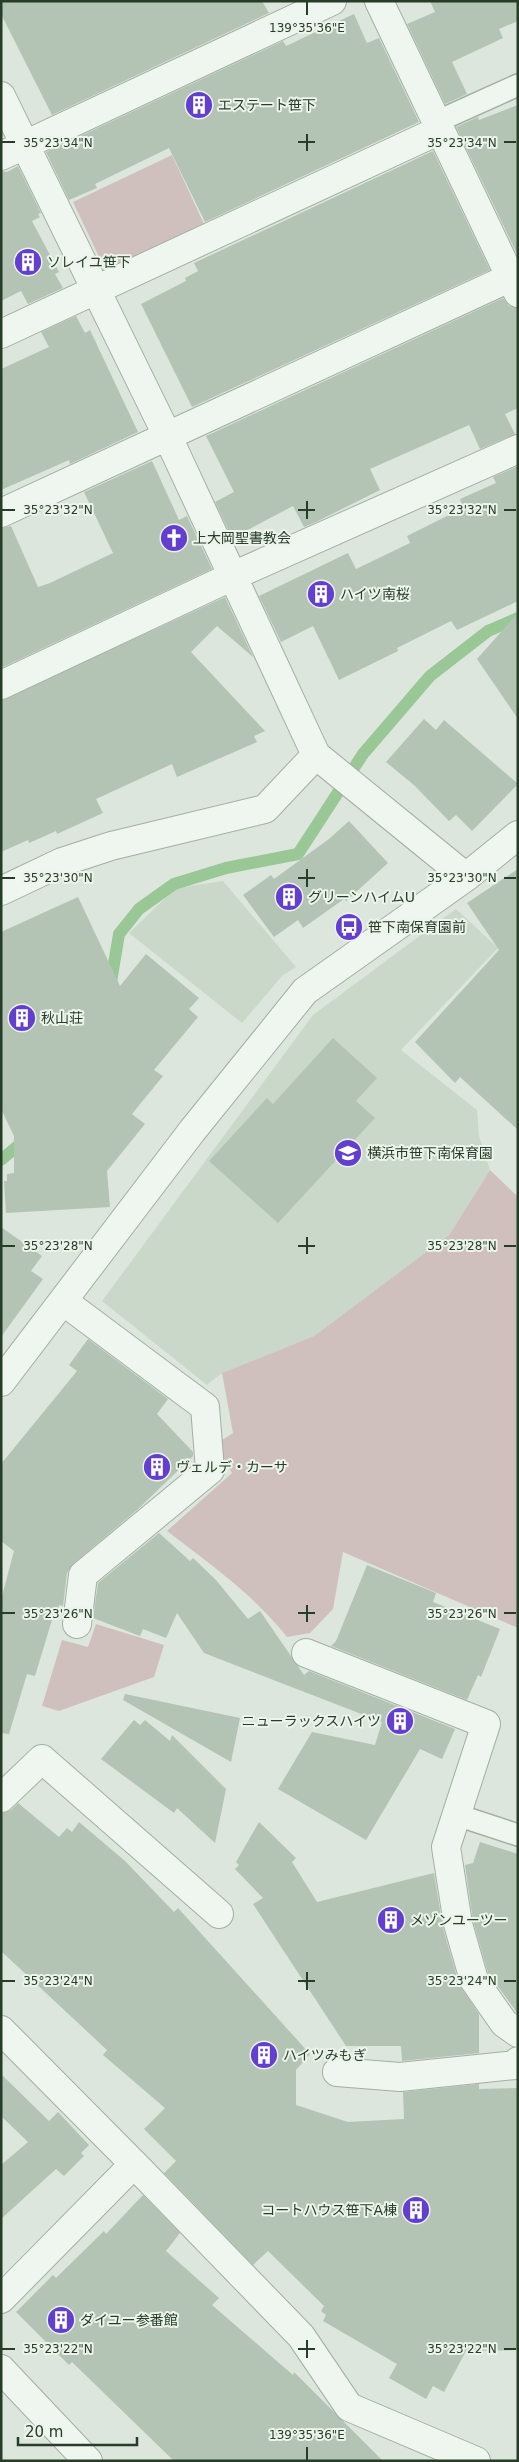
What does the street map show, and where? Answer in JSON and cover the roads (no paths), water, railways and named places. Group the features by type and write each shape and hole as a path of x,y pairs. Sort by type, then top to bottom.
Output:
{"street":[{"path":"13,150 332,1"},
{"path":"1,513 167,435 515,282 379,1"},
{"path":"1,96 13,150 96,288 321,759 466,877"},
{"path":"1,334 438,126"},
{"path":"1,685 233,576 518,450"},
{"path":"1,891 62,862 111,846 265,809 321,759"},
{"path":"1,1382 192,1131 305,992 466,877 518,835"},
{"path":"63,1301 205,1406 210,1470 83,1575 77,1624"},
{"path":"306,1653 486,1724 446,1847 458,1924 474,1980 504,2024 518,2033"},
{"path":"1,1798 42,1759 218,1914"},
{"path":"1,2030 302,2336 349,2407 476,2461"},
{"path":"337,2072 400,2077 514,2065 518,2061"},
{"path":"1,2299 134,2164"},
{"path":"1,2369 88,2461"}],"lane":[{"path":"438,126 518,85"},
{"path":"456,1815 518,1836"}],"waterway":[{"path":"110,988 119,934 139,909 174,884 226,868 298,854 363,754 430,676 488,631 518,618"},
{"path":"1,1160 26,1139"}],"place":[{"name":"エステート笹下","path":"199,105"},
{"name":"ソレイユ笹下","path":"28,262"},
{"name":"上大岡聖書教会","path":"174,538"},
{"name":"ハイツ南桜","path":"321,594"},
{"name":"グリーンハイムU","path":"289,897"},
{"name":"笹下南保育園前","path":"349,927"},
{"name":"秋山荘","path":"22,1018"},
{"name":"横浜市笹下南保育園","path":"348,1153"},
{"name":"ヴェルデ・カーサ","path":"157,1467"},
{"name":"ニューラックスハイツ","path":"400,1721"},
{"name":"メゾンユーツー","path":"391,1920"},
{"name":"ハイツみもぎ","path":"264,2055"},
{"name":"コートハウス笹下A棟","path":"416,2210"},
{"name":"ダイユー参番館","path":"61,2320"}]}
